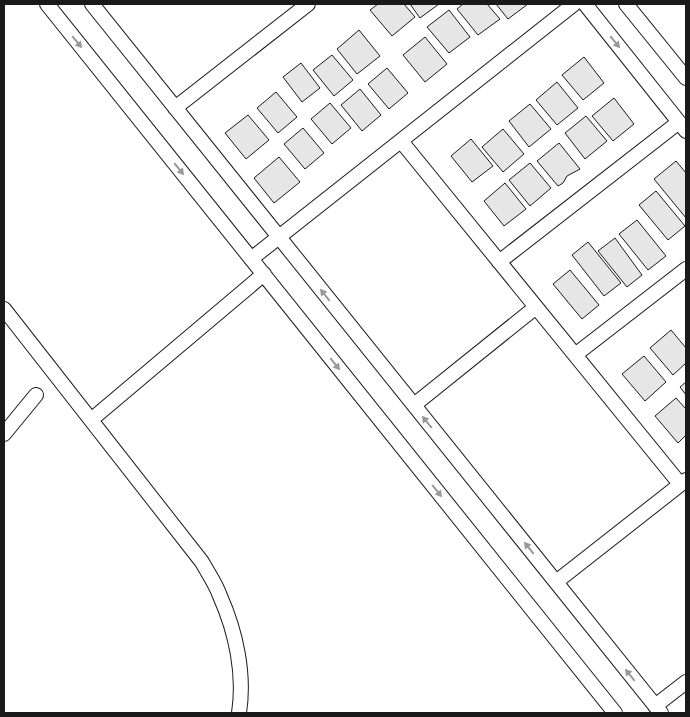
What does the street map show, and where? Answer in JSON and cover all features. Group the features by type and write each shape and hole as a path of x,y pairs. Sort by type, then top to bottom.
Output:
{"street":[{"path":"47,4 615,713"},
{"path":"92,4 658,710 686,682"},
{"path":"175,108 308,4"},
{"path":"251,259 574,4"},
{"path":"499,262 683,125 585,4"},
{"path":"626,4 686,78"},
{"path":"401,141 575,355 683,482 556,582"},
{"path":"575,355 686,268"},
{"path":"91,420 264,274"},
{"path":"414,405 536,307"},
{"path":"4,309 202,562 220,594 233,630 239,667 239,713"},
{"path":"4,434 36,395"}],"building":[{"path":"378,4 404,4 415,17 392,36 370,10"},
{"path":"410,4 439,4 420,18"},
{"path":"463,4 487,4 500,19 478,35 457,9"},
{"path":"496,4 528,4 508,19"},
{"path":"449,10 470,37 449,53 427,27"},
{"path":"359,30 380,56 357,74 337,49"},
{"path":"425,37 447,64 425,82 403,55"},
{"path":"332,55 353,80 334,96 313,70"},
{"path":"584,57 604,83 583,100 562,75"},
{"path":"301,63 320,88 302,102 283,77"},
{"path":"387,68 408,93 389,109 368,84"},
{"path":"557,82 578,108 557,125 536,100"},
{"path":"360,89 381,115 362,131 341,105"},
{"path":"276,92 297,117 278,133 257,108"},
{"path":"614,98 634,124 613,141 592,116"},
{"path":"330,103 351,128 332,144 311,119"},
{"path":"530,104 551,129 529,147 509,121"},
{"path":"248,115 269,140 246,159 225,133"},
{"path":"586,116 607,141 585,159 565,133"},
{"path":"303,128 324,153 305,169 284,144"},
{"path":"503,129 524,154 503,172 482,147"},
{"path":"471,139 493,166 472,182 451,156"},
{"path":"559,143 580,169 567,176 563,183 558,186 537,161"},
{"path":"279,157 300,182 274,203 254,178"},
{"path":"676,161 686,173 686,218 654,179"},
{"path":"530,163 551,188 530,206 509,180"},
{"path":"505,183 526,209 504,226 484,201"},
{"path":"656,191 685,226 668,240 639,205"},
{"path":"637,220 666,256 648,270 619,234"},
{"path":"615,238 642,275 627,287 598,251"},
{"path":"588,242 621,283 604,296 572,255"},
{"path":"570,270 599,305 582,319 553,284"},
{"path":"671,330 686,348 686,363 673,375 650,348"},
{"path":"644,356 666,382 645,401 622,374"},
{"path":"686,382 686,395 680,387"},
{"path":"676,398 686,409 686,435 678,443 655,416"}]}
